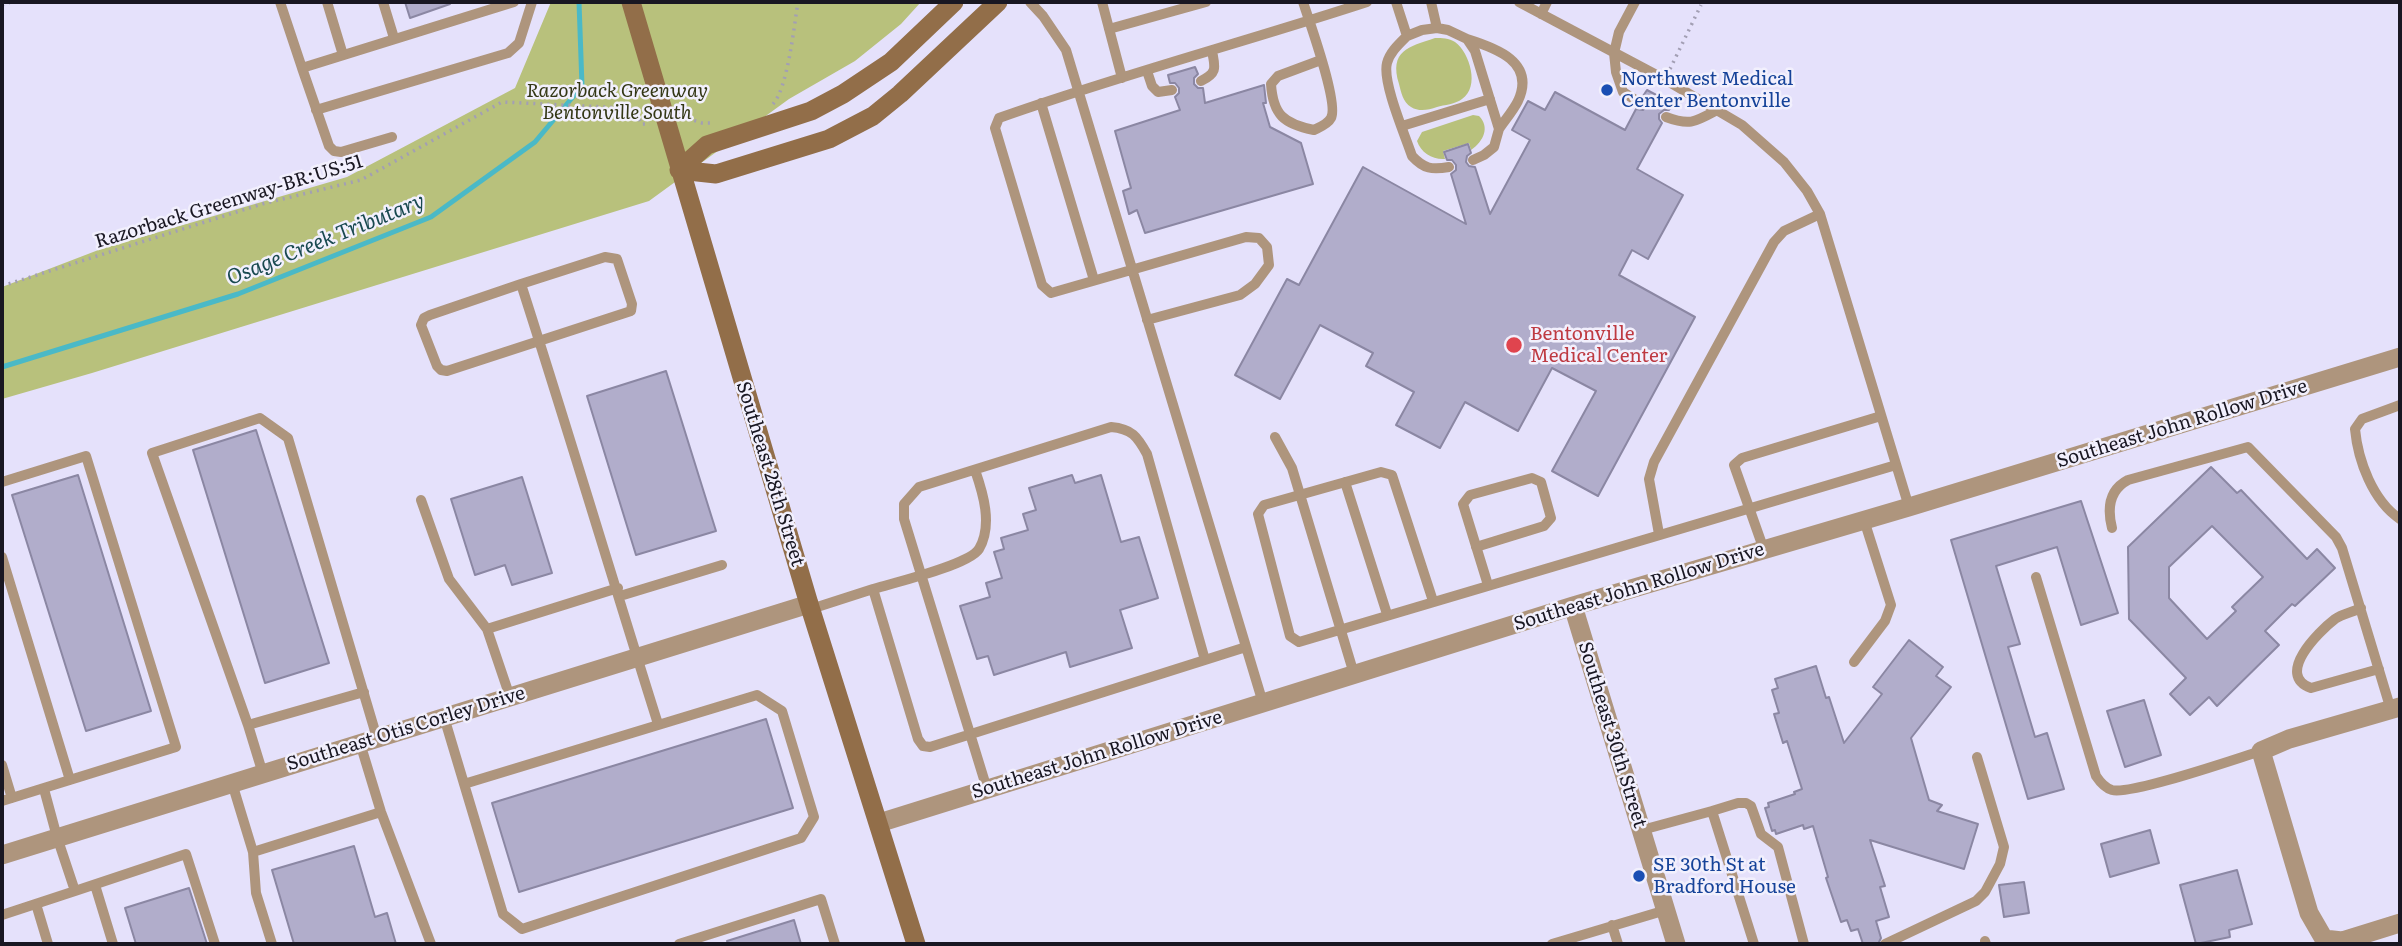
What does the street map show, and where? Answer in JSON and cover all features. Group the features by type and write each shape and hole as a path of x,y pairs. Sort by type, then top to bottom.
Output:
{"main road":[{"name":"Southeast 28th Street","path":"631,2 810,606 916,944"},
{"path":"679,170 707,145 811,111 843,94 891,62 954,2"},
{"path":"679,170 716,174 829,139 873,116 998,2"}],"street":[{"name":"Southeast John Rollow Drive","path":"879,823 1573,606 2400,357"},
{"name":"Southeast Otis Corley Drive","path":"2,855 810,606"},
{"name":"Southeast 30th Street","path":"1573,606 1676,944"},
{"path":"2396,708 2289,739 2261,751 2309,913 2324,939 2342,941 2400,923"}],"lane":[{"path":"280,2 329,146 334,151 341,152 391,137"},
{"path":"327,2 343,55"},
{"path":"383,2 394,38"},
{"path":"302,68 514,2"},
{"path":"316,110 508,52 519,43 532,2"},
{"path":"1030,2 1066,50 1263,703"},
{"path":"1102,2 1122,78"},
{"path":"1109,29 1206,2"},
{"path":"1303,2 1310,21 1334,106 1332,117 1314,130 1294,126 1278,113 1271,84 1278,76 1321,60"},
{"path":"1147,320 1240,295 1255,284 1269,265 1267,247 1259,238 1247,237 1051,293 1042,285 995,128 999,118 1079,90 1367,2"},
{"path":"1396,2 1407,36"},
{"path":"1431,2 1437,28"},
{"path":"1519,2 1664,79 1742,125 1784,162 1820,214 1909,507"},
{"path":"1541,13 1547,2"},
{"path":"1635,2 1619,32 1614,53 1616,72 1623,92 1640,103"},
{"path":"1449,167 1432,170 1421,165 1412,156 1386,81 1387,64 1394,49 1407,36 1422,30 1448,30 1507,54 1519,68 1522,85 1518,100 1499,129 1494,147 1473,160"},
{"path":"1467,38 1475,51 1499,129"},
{"path":"1201,80 1211,76 1214,71 1212,51"},
{"path":"1147,71 1152,86 1158,92 1172,90"},
{"path":"1402,126 1490,99"},
{"path":"1041,103 1094,280"},
{"path":"1666,117 1690,123 1717,110"},
{"path":"1659,534 1649,479 1654,462 1774,242 1784,231 1820,214"},
{"path":"612,256 617,259 632,304 631,311 447,371 441,370 421,325 424,318 522,284 612,256"},
{"path":"522,284 658,724"},
{"path":"2400,405 2362,419 2355,429 2368,475 2379,499 2400,519"},
{"path":"1763,550 1734,465 1742,458 1881,416"},
{"path":"262,774 248,725 152,453 260,418 288,438 365,692 369,740 381,813 431,944"},
{"path":"987,789 904,519 904,504 919,487 1111,427 1125,429 1136,435 1147,454 1205,660"},
{"path":"1275,437 1292,468 1354,674"},
{"path":"2112,528 2109,505 2120,484 2248,447 2336,537 2348,564 2379,669 2396,708"},
{"path":"2,482 86,456 176,747 7,800 2,765"},
{"path":"1433,601 1392,475 1381,472 1299,494 1264,505 1258,514 1290,636 1299,642 1896,465"},
{"path":"810,606 965,561 979,549 986,524 984,495 975,470"},
{"path":"1476,547 1544,526 1551,518 1541,482 1532,478 1470,495 1463,504 1476,547 1488,585"},
{"path":"1345,482 1387,614"},
{"path":"421,500 449,579 487,629 510,697"},
{"path":"1854,662 1885,621 1891,605 1864,520"},
{"path":"2,557 70,780"},
{"path":"487,629 722,565"},
{"path":"2036,577 2096,776 2110,790 2135,789 2261,751"},
{"path":"873,589 918,739 923,746 930,747 1246,647"},
{"path":"2361,608 2336,619 2302,654 2297,663 2298,678 2301,683 2311,688 2379,669"},
{"path":"248,725 365,692"},
{"path":"444,718 503,915 522,929 801,838 814,817 782,711 757,695 464,784"},
{"path":"1885,944 1976,901 1985,892 2000,864 2004,847 1977,757"},
{"path":"232,783 253,852 256,893 272,944"},
{"path":"44,789 75,891"},
{"path":"1642,830 1738,803 1751,806 1761,834 1778,847 1804,944"},
{"path":"1712,811 1754,944"},
{"path":"253,852 381,813"},
{"path":"2,915 186,854 215,944"},
{"path":"95,885 113,944"},
{"path":"679,944 821,899 835,944"},
{"path":"36,904 48,944"},
{"path":"1552,944 1666,910"},
{"path":"1612,925 1618,944"}],"path":[{"path":"2,5 11,2"},
{"path":"768,111 778,98 798,2"},
{"path":"1669,69 1702,5"},
{"name":"Razorback Greenway-BR:US:51","path":"2,286 262,204 361,180 502,102 625,108 636,111 641,124 649,124"},
{"path":"683,115 702,123 715,123"}],"green space":[{"name":"Razorback Greenway Bentonville South","path":"551,2 921,2 901,24 855,61 789,99 649,201 2,399 2,287 101,249 347,177 515,88"},
{"path":"1435,38 1450,40 1460,47 1469,62 1471,87 1457,102 1417,110 1408,105 1403,97 1397,64 1403,52"},
{"path":"1473,115 1479,116 1485,129 1482,138 1471,150 1469,143 1443,151 1445,159 1441,159 1428,155 1421,149 1417,141 1422,132"}],"building":[{"path":"405,2 450,2 450,4 410,18"},
{"path":"1195,67 1198,74 1194,78 1194,84 1203,88 1205,103 1264,85 1266,103 1263,103 1270,127 1301,143 1313,184 1145,233 1137,210 1129,214 1123,191 1131,188 1115,131 1180,110 1175,97 1179,88 1175,83 1170,83 1168,75"},
{"path":"1647,90 1673,104 1669,110 1659,114 1662,123 1637,169 1683,195 1648,259 1632,250 1619,275 1695,317 1598,496 1552,471 1596,391 1552,368 1518,431 1465,402 1440,448 1396,425 1414,392 1366,366 1373,353 1320,325 1280,399 1235,375 1287,279 1299,285 1363,167 1466,224 1451,174 1456,170 1456,165 1452,160 1447,160 1444,152 1468,144 1471,153 1466,162 1475,167 1490,214 1530,140 1512,130 1528,101 1545,110 1555,92 1625,130 1636,109 1643,110 1647,106 1647,100 1643,96"},
{"path":"666,371 716,531 636,555 587,396"},
{"path":"256,430 329,663 265,683 193,450"},
{"path":"2211,467 2237,493 2241,490 2307,559 2317,549 2335,568 2265,631 2279,645 2217,706 2209,697 2190,715 2170,694 2186,678 2129,619 2128,547","holes":["2212,526 2263,577 2232,607 2236,611 2207,639 2169,598 2169,567"]},
{"path":"78,475 151,711 86,731 12,495"},
{"path":"1072,475 1075,483 1101,475 1121,542 1139,537 1158,598 1120,610 1132,648 1070,667 1066,652 994,675 988,656 977,659 960,606 990,597 986,583 1002,578 994,552 1004,549 1001,538 1028,530 1023,514 1036,510 1029,488"},
{"path":"522,477 552,573 512,585 505,565 475,575 451,499"},
{"path":"2081,501 2118,613 2081,625 2057,547 1996,566 2020,644 2008,647 2035,737 2047,733 2064,789 2028,799 1951,540"},
{"path":"1909,640 1943,667 1936,676 1951,687 1911,738 1929,800 1942,805 1937,811 1978,824 1964,869 1870,840 1885,886 1880,887 1889,917 1876,921 1881,938 1878,944 1863,944 1858,929 1851,931 1847,920 1841,922 1813,826 1804,829 1803,825 1776,834 1775,830 1772,831 1765,808 1769,807 1768,803 1802,789 1787,741 1783,743 1774,714 1779,713 1772,690 1778,688 1775,679 1816,666 1844,743 1882,694 1873,687"},
{"path":"2144,700 2161,755 2125,767 2107,711"},
{"path":"766,719 793,808 519,892 492,803"},
{"path":"2150,830 2159,863 2110,877 2101,844"},
{"path":"354,846 375,917 387,913 396,944 294,944 272,870"},
{"path":"2237,870 2252,924 2229,930 2230,937 2196,944 2180,885"},
{"path":"2024,882 2029,913 2004,917 1999,885"},
{"path":"189,888 207,944 136,944 125,908"},
{"path":"794,920 801,944 728,944 727,941"}],"waterway":[{"name":"Osage Creek Tributary","path":"2,367 238,294 431,217 535,142 582,86 579,2"}],"place":[{"name":"Northwest Medical Center Bentonville","path":"1607,90"},
{"name":"Bentonville Medical Center","path":"1514,345"},
{"name":"SE 30th St at Bradford House","path":"1639,876"}]}
